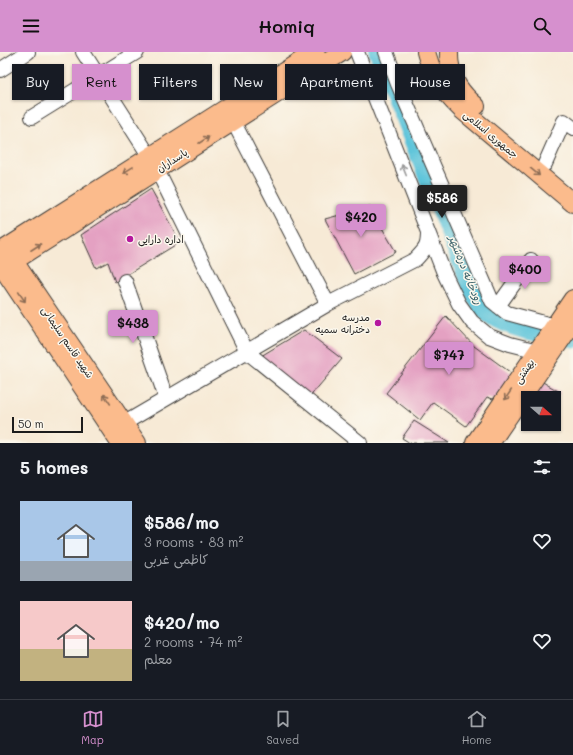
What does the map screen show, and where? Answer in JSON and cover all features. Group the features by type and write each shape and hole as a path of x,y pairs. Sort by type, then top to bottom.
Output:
{"main road":[{"name":"پاسداران","path":"4,256 153,163 315,52"},
{"name":"پاسداران","path":"153,163 233,121 342,52"},
{"name":"جمهوری اسلامی","path":"420,52 428,60 438,82 449,97 461,109 573,203"},
{"name":"جمهوری اسلامی","path":"449,52 450,66 459,90 573,188"},
{"name":"شهید قاسم سلیمانی","path":"4,256 137,443"},
{"name":"شهید قاسم سلیمانی","path":"4,256 120,443"},
{"name":"بهشتی","path":"475,443 566,323 573,299"},
{"name":"بهشتی","path":"490,443 543,355"}],"street":[{"path":"0,70 28,52"},
{"path":"83,52 90,64"},
{"path":"118,64 137,52"},
{"path":"357,52 444,273 459,304 472,322 489,336 543,355"},
{"path":"386,52 398,84 492,301 507,313 566,323"},
{"path":"32,117 72,92"},
{"path":"113,100 153,163 247,352 355,441"},
{"path":"233,121 328,304"},
{"path":"545,164 564,121 573,128"},
{"path":"123,424 328,304 416,259 426,248 428,243 428,232"},
{"path":"416,259 427,258 433,260 444,273"},
{"path":"498,306 530,260"},
{"path":"125,281 166,398"}],"building":[{"name":"اداره دارایی","path":"151,189 180,242 115,282 108,262 96,268 81,235"},
{"path":"370,207 396,252 354,274 325,219"},
{"path":"446,316 474,346 514,375 496,400 487,397 466,426 433,402 420,420 386,393"},
{"path":"304,330 342,359 307,400 256,359"},
{"path":"541,381 558,391 535,391"},
{"path":"414,421 449,443 410,443 402,438"}],"waterway":[{"name":"رودخانه دره‌شهر","path":"377,52 471,289 481,308 499,322 523,330 571,338 573,340"}],"place":[{"name":"اداره دارایی","path":"130,239"},
{"name":"مدرسه دخترانه سمیه","path":"378,323"}]}
